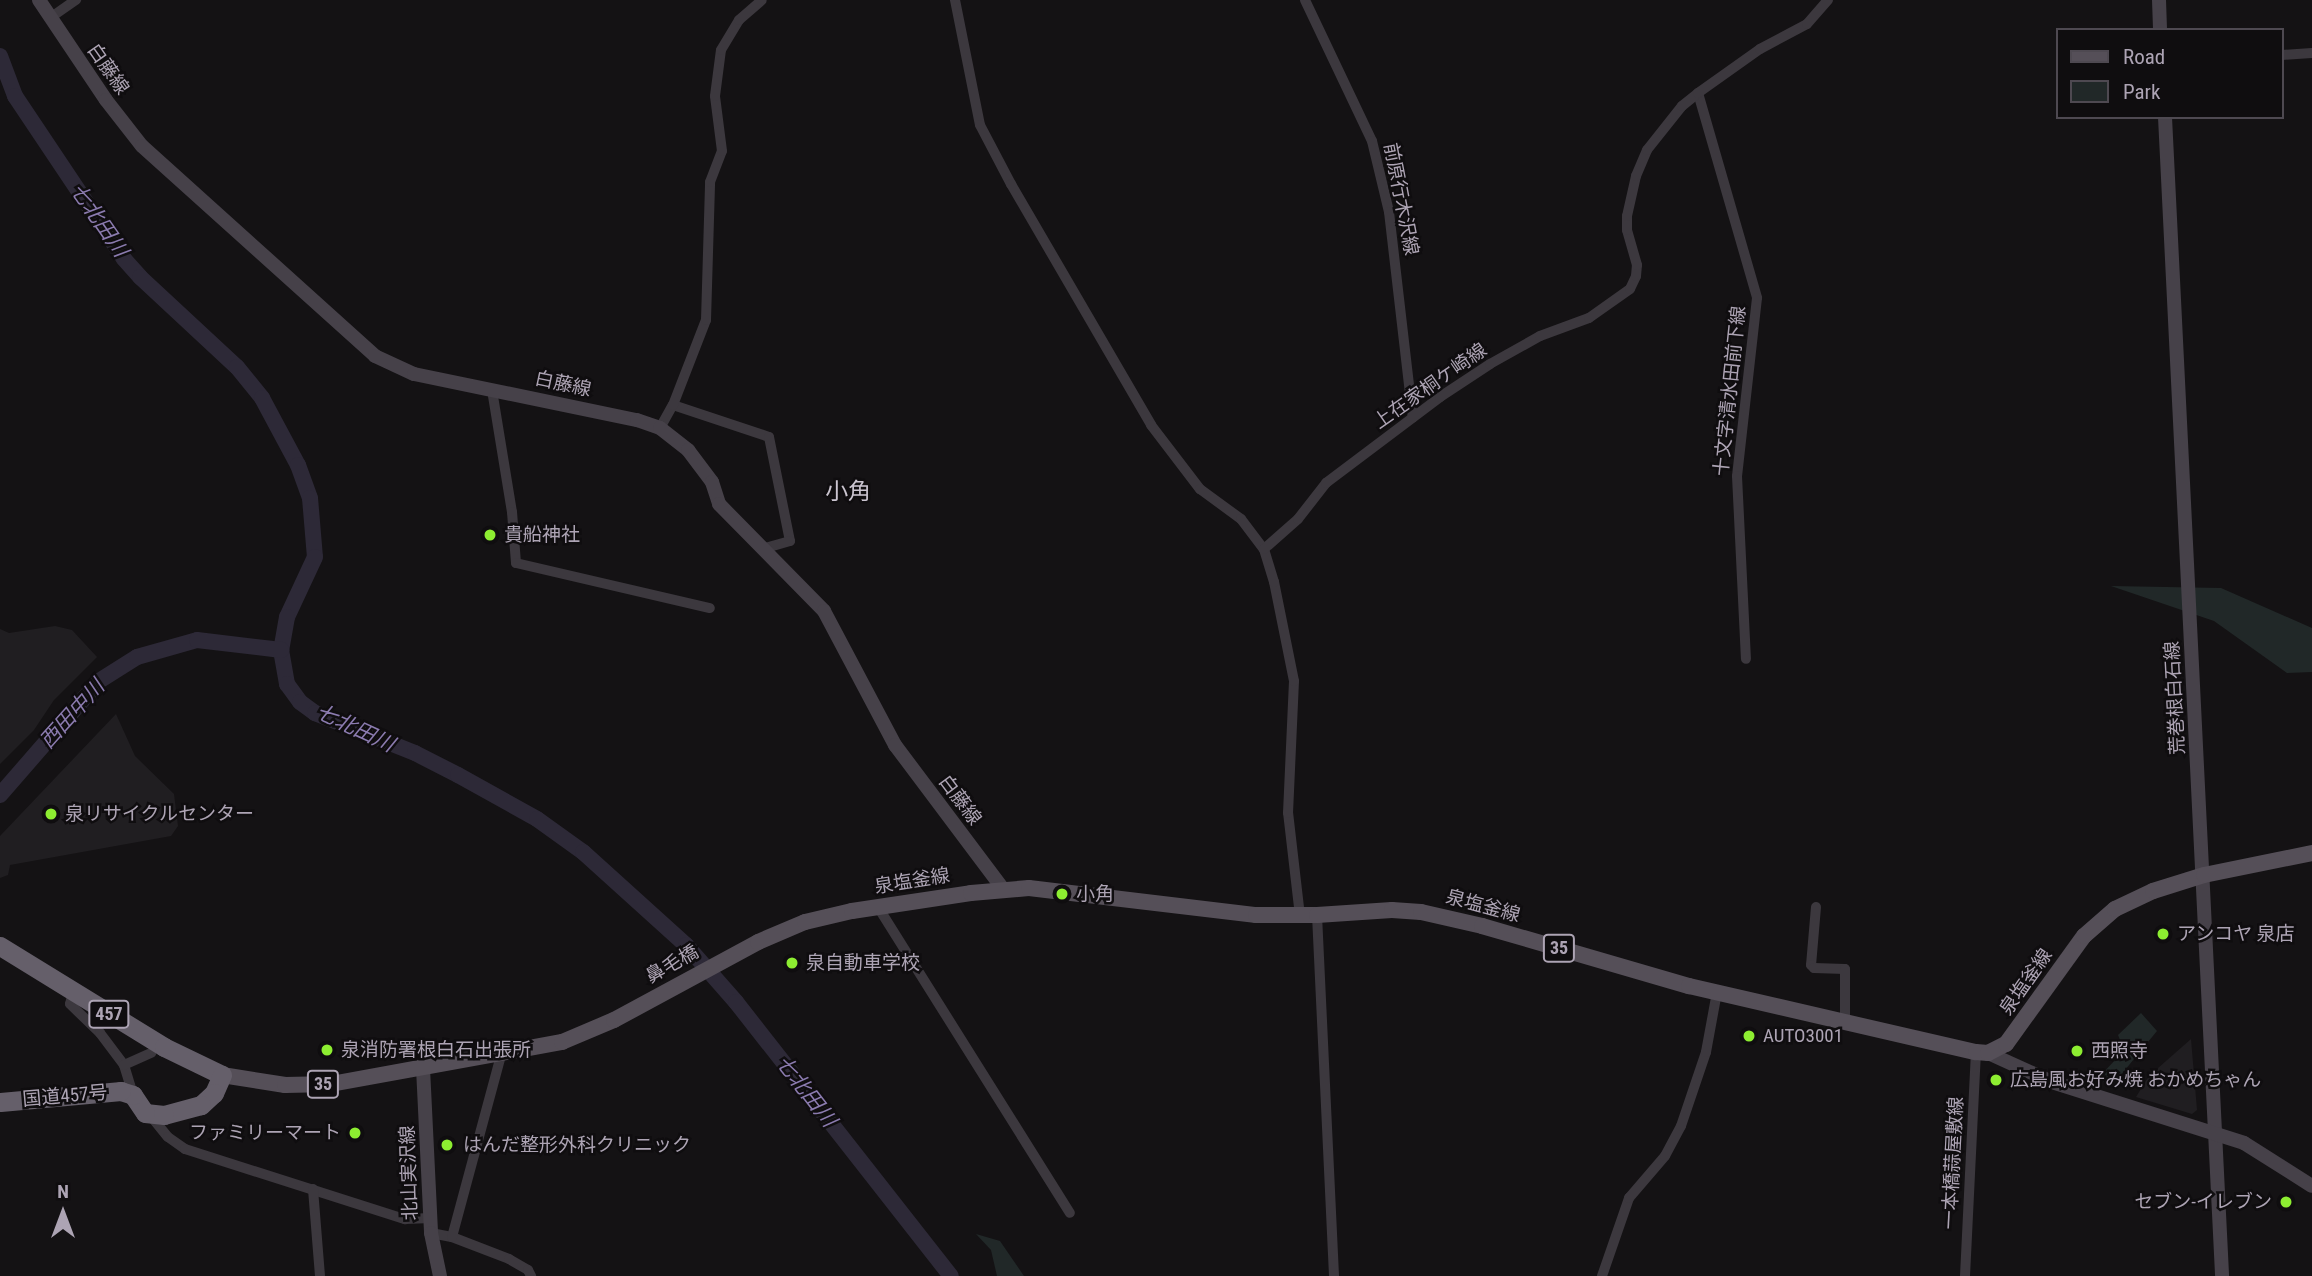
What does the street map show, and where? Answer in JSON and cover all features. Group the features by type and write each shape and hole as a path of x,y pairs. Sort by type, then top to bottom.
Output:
{"highway":[{"name":"457","path":"0,946 164,1046 222,1075"},
{"path":"150,1115 164,1115 201,1105 214,1093 222,1075"},
{"name":"国道457号","path":"0,1102 121,1091 132,1096 150,1115"}],"main road":[{"name":"泉塩釜線","path":"733,955 804,922 878,907 1003,889 1055,889 1256,915 1300,916 1392,910 1421,912 1482,926 1717,992 1982,1053 2000,1049 2011,1039 2084,936 2098,922 2133,899 2204,875 2312,853"},
{"name":"鼻毛橋","path":"501,1055 586,1033 733,955"},
{"name":"35","path":"222,1075 261,1083 309,1086 501,1055"}],"street":[{"name":"白藤線","path":"38,0 114,111 142,146 374,356 414,374 637,420 660,428 702,465 719,504 824,611 895,745 1003,889"},
{"path":"50,18 76,0"},
{"path":"660,428 673,405 706,320 710,182 722,151 715,96 716,69 729,34 739,20 761,0"},
{"path":"955,0 980,125 1011,184 1151,425 1200,489 1241,519 1264,549 1274,582 1294,681 1288,813 1300,916"},
{"name":"前原行木沢線","path":"1305,0 1372,141 1389,212 1413,418"},
{"name":"上在家桐ケ崎線","path":"1264,549 1298,519 1326,483 1490,363 1541,336 1589,318 1630,289 1636,276 1637,265 1627,230 1627,216 1636,176 1647,150 1682,106 1760,49 1807,24 1828,0"},
{"path":"2159,0 2160,28"},
{"path":"2284,55 2312,54"},
{"name":"十文字清水田前下線","path":"1698,93 1757,298 1737,477 1746,659"},
{"name":"荒巻根白石線","path":"2165,119 2222,1276"},
{"path":"492,390 512,512 516,563 710,608"},
{"path":"673,405 769,437 790,541 765,548"},
{"path":"878,907 1070,1213"},
{"path":"1816,907 1811,965 1814,968 1845,969 1845,1022"},
{"path":"1317,915 1334,1276"},
{"path":"73,992 70,1004 100,1033 124,1065 132,1096"},
{"path":"1602,1276 1629,1198 1665,1156 1681,1126 1706,1052 1717,992"},
{"path":"124,1065 151,1053"},
{"path":"1982,1053 2052,1082 2244,1143 2310,1181"},
{"name":"一本橋蒜屋敷線","path":"1965,1276 1982,1053"},
{"path":"452,1237 501,1055"},
{"name":"北山実沢線","path":"423,1068 431,1233 440,1276"},
{"path":"150,1115 168,1137 185,1149 405,1219 431,1218"},
{"path":"313,1189 320,1276"},
{"path":"431,1233 452,1237 509,1259 528,1270 531,1276"}],"shaded area":[{"path":"55,626 72,630 97,657 54,700 34,730 0,764 0,629 9,633"},
{"path":"116,714 135,756 174,794 178,826 171,836 10,865 8,875 0,878 0,836"},
{"path":"2191,1039 2197,1110 2192,1114 2136,1097 2149,1076"}],"green space":[{"path":"2111,586 2221,588 2312,628 2312,672 2287,673 2214,621"},
{"path":"2141,1013 2157,1031 2111,1087 2098,1078 2118,1057 2113,1049 2120,1040 2118,1035"},
{"path":"976,1234 1000,1241 1024,1276 997,1276 991,1250"}],"waterway":[{"name":"七北田川","path":"0,56 15,96 124,259 237,367 262,398 298,465 310,498 315,557 287,617 281,650 287,684 300,702 315,713 415,753 458,775 537,819 583,852 686,945 736,1002 951,1276"},
{"name":"西田中川","path":"0,795 99,681 137,657 197,640 281,650"}],"place":[{"name":"貴船神社","path":"490,535"},
{"name":"泉リサイクルセンター","path":"51,814"},
{"name":"小角","path":"1062,894"},
{"name":"アンコヤ 泉店","path":"2163,934"},
{"name":"泉自動車学校","path":"792,963"},
{"name":"AUTO3001","path":"1749,1036"},
{"name":"泉消防署根白石出張所","path":"327,1050"},
{"name":"西照寺","path":"2077,1051"},
{"name":"広島風お好み焼 おかめちゃん","path":"1996,1080"},
{"name":"ファミリーマート","path":"355,1133"},
{"name":"はんだ整形外科クリニック","path":"447,1145"},
{"name":"セブン-イレブン","path":"2286,1202"}],"district":[{"name":"小角","path":"848,492"}]}
